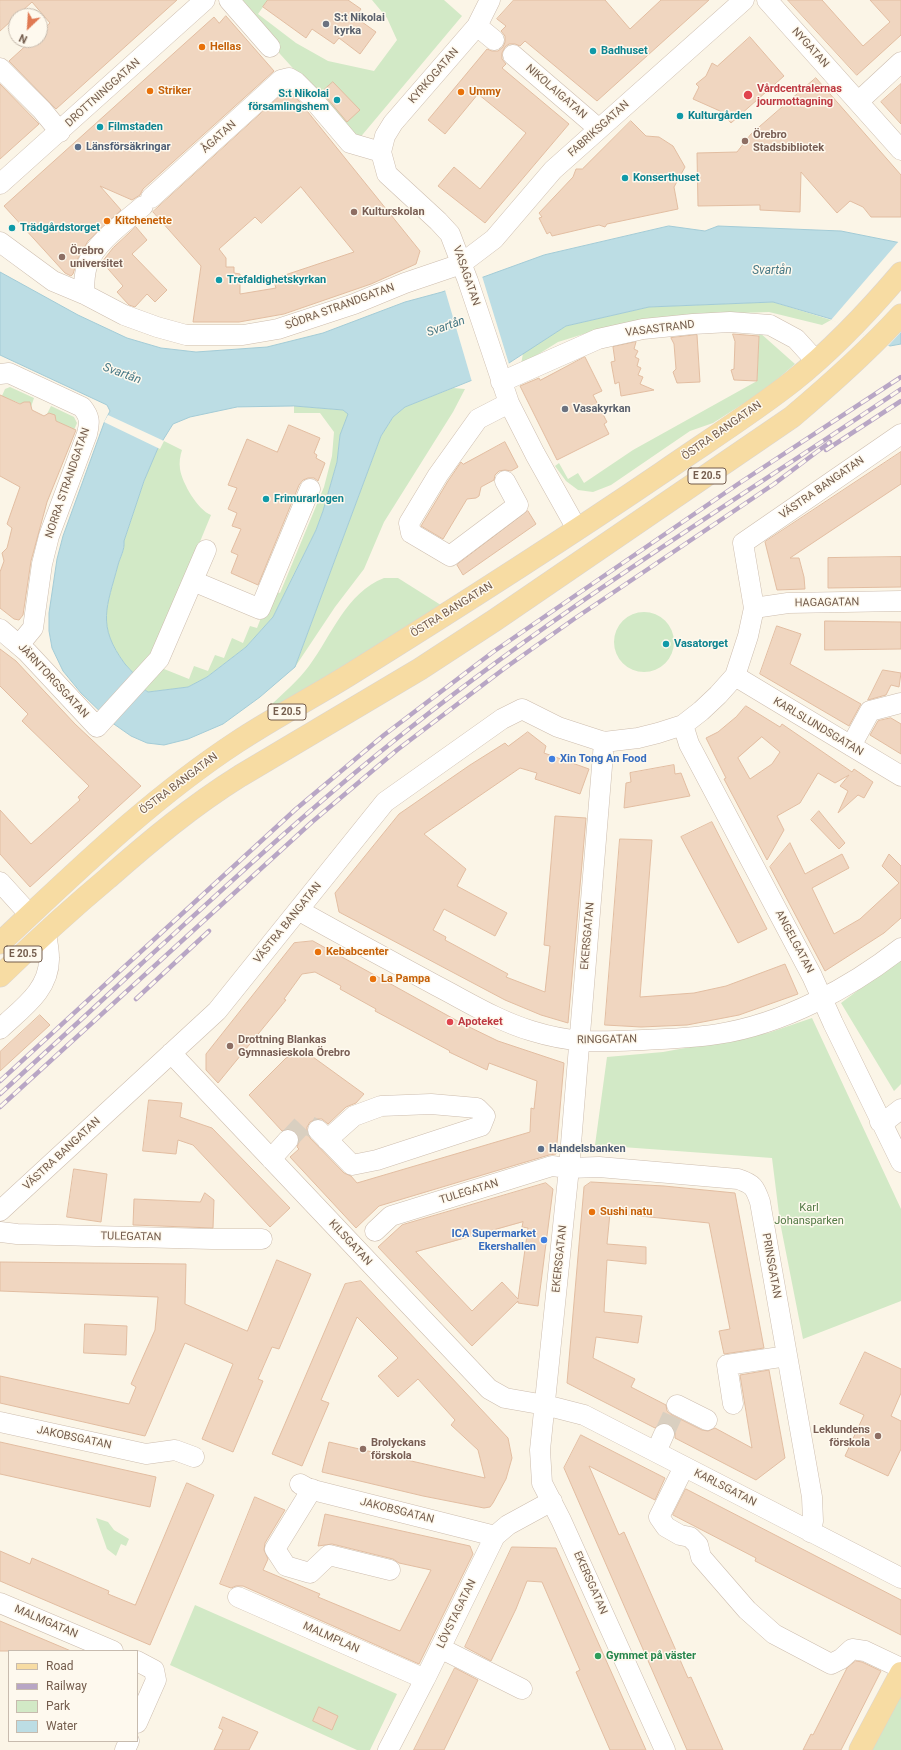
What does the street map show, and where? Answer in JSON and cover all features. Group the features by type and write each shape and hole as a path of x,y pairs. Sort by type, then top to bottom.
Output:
{"main road":[{"name":"ÖSTRA BANGATAN","path":"0,943 143,812 194,771 240,740 480,593 752,411 793,381 851,329 901,273"},
{"name":"E 20.5","path":"0,976 148,842 210,795 420,669 508,611 792,417 819,395 877,341 901,316"},
{"path":"577,529 592,553"},
{"path":"30,915 46,933"},
{"path":"860,1750 901,1673"}],"street":[{"name":"DROTTNINGGATAN","path":"0,184 60,132 205,0"},
{"path":"230,0 270,47"},
{"name":"KYRKOGATAN","path":"381,152 385,136 393,123 477,26 490,0"},
{"name":"FABRIKSGATAN","path":"465,273 554,170 744,0"},
{"name":"NYGATAN","path":"767,0 859,101 901,150"},
{"path":"477,26 494,40"},
{"name":"NIKOLAIGATAN","path":"513,55 599,130"},
{"path":"859,101 901,62"},
{"path":"0,68 42,110 60,132"},
{"name":"ÅGATAN","path":"84,294 84,278 88,262 97,247 281,80 288,78 296,82 311,97 350,143 381,152"},
{"name":"VASAGATAN","path":"381,152 387,174 450,234 465,273 509,403 535,454 577,529"},
{"name":"SÖDRA STRANDGATAN","path":"0,242 53,281 84,294 124,315 157,327 186,335 243,335 278,329 354,304 446,268 465,273"},
{"name":"VASASTRAND","path":"499,376 598,339 644,329 730,322 770,325 796,339 816,361"},
{"name":"NORRA STRANDGATAN","path":"0,374 9,373 82,407 88,415 89,423 49,536 42,564 33,628 19,645"},
{"path":"505,481 518,506 450,556 411,534 409,523 412,517 438,475 478,419 509,403"},
{"name":"VÄSTRA BANGATAN","path":"754,608 743,543 901,434"},
{"path":"193,581 260,609 310,489"},
{"name":"JÄRNTORGSGATAN","path":"0,628 19,645 96,727 147,673 163,653 206,550"},
{"name":"HAGAGATAN","path":"754,608 788,603 901,601"},
{"path":"604,742 658,734 683,725 707,706 735,676 748,636 754,608"},
{"name":"KARLSLUNDSGATAN","path":"735,676 901,776"},
{"path":"851,746 870,712 901,703"},
{"name":"VÄSTRA BANGATAN","path":"0,1211 217,1011 385,802 502,719 522,709 558,727 604,742"},
{"name":"ANGELGATAN","path":"683,725 689,744 823,998 832,1023 901,1162"},
{"name":"EKERSGATAN","path":"604,742 569,1168 540,1450 542,1483 561,1520 665,1750"},
{"path":"0,882 30,915"},
{"name":"RINGGATAN","path":"298,910 506,1022 558,1039 579,1042 602,1043 697,1037 720,1034 756,1026 792,1013 823,998 874,970 901,948"},
{"path":"0,1029 38,994 46,976 49,959 46,933"},
{"name":"KILSGATAN","path":"171,1053 489,1389 505,1398 545,1405"},
{"path":"431,1104 477,1108 485,1116 481,1126 378,1160 352,1165 323,1135 354,1116 381,1106 431,1104"},
{"path":"880,1122 888,1119 901,1109"},
{"path":"271,1159 288,1140"},
{"name":"TULEGATAN","path":"375,1231 391,1216 552,1166 569,1168"},
{"name":"PRINSGATAN","path":"569,1168 600,1167 738,1179 747,1182 755,1188 760,1202 812,1497 812,1521 810,1532"},
{"name":"TULEGATAN","path":"0,1232 17,1234 262,1239"},
{"path":"733,1404 727,1365 787,1356"},
{"name":"KARLSGATAN","path":"545,1405 584,1415 901,1578"},
{"path":"677,1405 707,1420"},
{"name":"JAKOBSGATAN","path":"0,1422 146,1454 175,1450 194,1457"},
{"path":"656,1452 664,1434"},
{"path":"684,1467 658,1517 666,1527 680,1535 690,1537 698,1545 701,1557 747,1610 768,1630 831,1664 841,1659 852,1649 865,1651 901,1668"},
{"name":"JAKOBSGATAN","path":"390,1570 329,1556 310,1573 286,1566 275,1549 306,1487 495,1536"},
{"name":"LÖVSTAGATAN","path":"388,1750 495,1536 508,1525 552,1501"},
{"name":"MALMPLAN","path":"238,1597 424,1679"},
{"name":"MALMGATAN","path":"0,1603 111,1650"},
{"path":"440,1648 522,1689"},
{"path":"138,1721 156,1680 146,1666"}],"green space":[{"path":"268,0 258,14 296,43 328,61 374,71 397,40 387,18 372,0 444,0 462,16 358,140 232,1"},
{"path":"773,302 831,320 822,325 769,312 683,315 603,328 558,342 521,365 523,353 566,326 649,307"},
{"path":"759,332 795,364 765,390 713,423 690,431 611,485 593,492 578,490 566,481 555,466 559,463 568,479 578,473 584,483 633,450 757,381"},
{"path":"10,387 34,398 31,407 1,398 5,389"},
{"path":"453,388 465,389 453,412 384,522 364,569 335,607 295,667 381,436 393,417 405,407"},
{"path":"51,406 74,417 77,423 74,430 55,421 47,414"},
{"path":"294,406 343,410 349,414 340,435 337,462 316,530 273,617 246,647 207,677 188,687 148,692 142,687 116,650 110,638 106,616 110,593 123,550 124,541 146,477 162,440 182,450 180,459 181,475 196,502 201,508 211,515 152,658 164,669 189,679 194,666 208,671 215,655 224,658 232,638 243,643 250,626 257,628 272,590 280,593 324,487 332,456 334,432 320,413 294,413"},
{"path":"384,578 398,578 444,607 271,713 268,708 305,672 350,604 359,594"},
{"path":"644,612 661,617 669,625 674,642 669,659 661,667 644,672 627,667 619,659 614,642 619,625 627,617"},
{"path":"901,958 901,1084 894,1091 841,1003"},
{"name":"Karl Johansparken","path":"812,1018 901,1209 901,1301 803,1339 780,1222 772,1158 595,1145 607,1057 663,1052 768,1033"},
{"path":"96,1518 108,1522 114,1530 129,1539 126,1546 121,1544 116,1556 107,1549"},
{"path":"195,1605 397,1694 370,1750 357,1750 170,1665"},
{"path":"901,1687 901,1750 868,1750"}],"water":[{"name":"Svartån","path":"669,226 705,231 718,226 841,231 901,243 901,344 890,346 831,319 773,302 649,307 566,326 509,363 470,381 405,407 393,417 381,436 295,667 260,697 223,724 188,739 164,745 147,743 131,736 111,722 81,693 63,671 52,648 49,631 49,613 57,559 63,536 104,423 110,411 107,405 0,355 0,272 78,315 127,338 161,348 196,352 267,347 323,333 405,302 442,292 544,255","holes":["294,406 343,410 348,414 340,435 337,462 323,511 316,530 273,617 246,647 207,677 188,687 148,692 142,687 116,650 110,638 106,616 110,593 123,550 124,541 144,481 158,448 173,424 190,417 237,407"]}],"pier":[{"path":"899,241 901,241 901,332 888,346 831,320"},
{"path":"482,276 509,364 472,382 445,290"},
{"path":"108,415 164,441 160,449 104,422"}],"building":[{"path":"0,0 177,0 56,109 9,61 23,48 48,48 48,25 50,23 48,21 48,8 37,8 32,2 25,8 8,8 8,24 0,31"},
{"name":"S:t Nikolai kyrka","path":"268,0 348,0 361,9 355,17 376,32 360,54 339,38 334,44 312,29 306,38 263,7"},
{"path":"514,0 605,0 630,29 661,0 709,0 597,101 525,41 520,46 509,44 505,47 502,53 502,59 506,64 502,68 569,124 485,223 438,186 454,167 480,189 526,133 478,94 445,134 428,120 487,49 498,51 503,47 505,36 501,31 506,26 497,19"},
{"path":"788,0 822,0 863,46 890,22 870,0 901,0 901,35 857,75"},
{"path":"226,16 274,71 143,189 140,195 132,200 100,186 121,210 88,241 78,258 73,274 71,276 65,273 4,206 214,17 219,23"},
{"path":"750,37 784,76 731,123 720,111 693,99 699,87 696,84 706,76 712,63 717,66"},
{"path":"816,78 901,175 901,217 871,217 863,207 850,201 837,213 801,172 800,212 760,210 760,205 698,206 697,153 737,152 751,134"},
{"name":"S:t Nikolai församlingshem","path":"333,82 360,110 347,122 322,92"},
{"path":"0,84 39,124 0,159"},
{"path":"901,84 901,124 881,102"},
{"path":"287,90 299,101 420,251 416,264 371,284 284,314 239,322 193,322 201,266 153,212","holes":["301,187 354,252 273,279 276,288 240,294 240,274 234,273 234,267 226,267 226,258 219,249 255,217 261,223"]},
{"name":"Konserthuset","path":"631,121 646,136 659,137 673,146 685,167 674,187 678,209 607,224 605,227 599,225 552,236 550,232 547,234 539,218 542,217 539,213 573,177 576,169 582,169"},
{"path":"136,227 147,240 132,254 167,290 155,302 147,294 135,307 129,305 117,292 123,286 102,262 113,248"},
{"path":"733,334 759,336 757,381 734,380 731,370 734,369 735,342"},
{"path":"697,335 700,382 677,383 673,372 676,369 674,344 671,338"},
{"path":"636,342 634,349 638,351 635,357 639,359 637,366 641,368 638,375 643,377 640,384 654,390 621,396 619,382 615,384 611,362 615,361 613,347"},
{"name":"Vasakyrkan","path":"585,357 602,391 593,395 607,422 604,424 609,434 557,460 520,386 539,378 540,380"},
{"path":"0,395 20,404 30,402 32,410 44,416 49,413 55,415 56,421 76,430 47,502 31,561 23,615 19,620 14,619 0,608 0,572 4,561 2,553 7,548 12,528 7,524 20,487 0,476"},
{"name":"Frimurarlogen","path":"289,425 320,438 314,453 317,455 316,458 325,463 318,481 314,478 308,478 303,480 299,485 258,585 231,573 238,555 231,552 241,529 232,526 237,513 228,509 237,488 228,485 247,439 277,452"},
{"path":"505,442 518,467 511,471 499,471 495,475 494,480 481,487 479,496 476,498 467,499 443,539 421,526 461,462 463,464"},
{"path":"901,452 901,484 790,558 799,558 804,577 805,589 777,590 765,542"},
{"path":"528,511 536,524 463,575 457,565"},
{"path":"901,557 901,587 828,588 828,558"},
{"path":"825,621 901,622 901,649 825,650"},
{"path":"777,626 801,634 790,664 861,704 849,726 760,674"},
{"path":"0,649 16,661 75,724 141,786 30,887 0,854 0,810 31,844 80,800 78,797 89,786 22,721 28,714 0,686"},
{"path":"883,670 901,673 899,687 891,685 886,695 868,700"},
{"path":"746,706 780,727 782,724 852,772 854,769 873,782 864,798 858,795 838,813 848,791 840,786 849,775 835,783 818,773 800,803 777,816 784,830 767,860 724,779 726,778 706,738 718,732 736,717","holes":["762,737 780,752 772,764 750,779 738,758"]},
{"path":"891,718 901,724 901,754 870,735 878,721"},
{"path":"528,732 546,746 544,753 589,769 580,794 535,779 537,773 520,768 424,834 466,869 457,886 507,913 495,936 444,909 433,930 446,937 445,940 508,974 506,977 545,992 550,946 544,945 555,816 586,818 568,1023 541,1015 505,1000 339,912 335,893 399,814 470,765 505,743 508,746"},
{"path":"674,765 675,774 681,773 690,796 624,808 626,783 631,782 630,773"},
{"path":"819,811 845,843 839,849 811,820"},
{"path":"712,822 767,929 738,943 681,837"},
{"path":"620,839 652,840 640,997 694,993 726,986 785,964 798,994 739,1015 687,1025 641,1027 605,1025"},
{"path":"790,843 805,874 842,854 849,868 812,888 834,934 860,919 899,883 882,866 889,854 901,866 901,918 884,933 825,971 770,867"},
{"path":"313,941 463,1024 498,1041 564,1063 556,1154 379,1206 356,1228 290,1157 299,1149 297,1147 299,1137 296,1132 290,1129 282,1131 249,1095 286,1058 302,1049 364,1094 356,1103 346,1107 328,1124 322,1119 316,1119 310,1122 307,1127 307,1133 310,1138 344,1173 351,1176 357,1183 530,1132 531,1108 534,1109 537,1081 489,1063 487,1070 449,1052 450,1051 375,1011 376,1009 340,989 341,986 315,972 302,974 284,999 286,1000 218,1083 206,1070 206,1054 294,943"},
{"path":"40,1015 50,1025 0,1071 0,1052"},
{"path":"149,1100 182,1103 180,1117 212,1128 290,1208 270,1227 193,1145 178,1140 176,1154 143,1151"},
{"path":"74,1169 107,1174 101,1222 67,1217"},
{"path":"591,1182 664,1186 735,1193 764,1348 724,1354 719,1331 730,1329 709,1223 610,1213 607,1244 646,1247 646,1264 607,1260 604,1312 642,1316 638,1343 596,1337 593,1358 635,1379 631,1387 666,1405 667,1411 672,1415 702,1430 708,1431 715,1428 752,1448 740,1375 769,1370 785,1458 756,1480 675,1438 673,1428 669,1424 662,1423 655,1428 567,1383 584,1187"},
{"path":"546,1183 553,1189 538,1306 518,1303 518,1301 472,1346 378,1247 402,1225","holes":["523,1222 522,1227 528,1228 518,1299 502,1282 472,1311 416,1252"]},
{"path":"205,1193 214,1200 213,1228 133,1225 134,1199 200,1202"},
{"path":"277,1260 311,1274 279,1349 272,1347 258,1379 263,1381 233,1452 202,1439 233,1364 185,1343 145,1436 0,1403 0,1376 129,1404 136,1387 131,1384 155,1330 158,1297 0,1291 0,1262 186,1264 185,1304 247,1331"},
{"path":"361,1281 508,1438 512,1458 506,1479 490,1507 484,1508 423,1496 322,1472 329,1442 485,1478 478,1450 451,1425 455,1420 418,1379 398,1397 378,1376 398,1358 357,1317 321,1400 329,1403 302,1466 272,1454 345,1284"},
{"path":"85,1324 127,1326 126,1355 84,1353"},
{"path":"865,1352 901,1369 901,1393 891,1416 901,1421 901,1449 888,1476 845,1456 864,1415 840,1404"},
{"path":"581,1435 665,1478 655,1500 589,1466 619,1535 624,1532 688,1678 691,1677 723,1750 687,1750 564,1468"},
{"path":"0,1442 156,1477 150,1507 0,1474"},
{"path":"187,1483 214,1495 150,1645 0,1581 0,1551 30,1564 32,1558 109,1591 108,1594 135,1605"},
{"path":"686,1489 901,1600 901,1635 755,1561 756,1558 673,1515"},
{"path":"255,1497 285,1510 265,1543 264,1550 268,1559 263,1570 320,1594 318,1597 400,1631 431,1570 399,1563 393,1559 332,1544 318,1546 325,1514 470,1546 473,1554 419,1664 243,1586 231,1588 220,1584"},
{"path":"512,1547 556,1548 646,1750 610,1750 576,1672 580,1670 542,1582 527,1581 516,1609 491,1661 465,1647"},
{"path":"0,1621 69,1650 8,1650 0,1651"},
{"path":"856,1661 862,1662 881,1671 841,1750 803,1750 811,1734 813,1735 847,1668"},
{"path":"455,1668 478,1680 444,1750 414,1750"},
{"path":"319,1707 338,1716 332,1730 313,1721"},
{"path":"223,1717 258,1732 249,1750 214,1750 223,1730 219,1728"}],"tunnel":[{"path":"288,1140 304,1123 318,1130"},
{"path":"664,1434 677,1405"}],"railway":[{"path":"0,1081 296,809 384,735 493,652 738,484 901,377"},
{"path":"0,1094 294,825 390,744 451,696 577,605 641,561 901,389"},
{"path":"826,450 901,401"},
{"path":"0,1107 312,822 397,750 505,668 574,619 774,484 830,442"},
{"path":"136,999 209,931"}],"place":[{"name":"S:t Nikolai kyrka","path":"326,24"},
{"name":"Hellas","path":"202,47"},
{"name":"Badhuset","path":"593,51"},
{"name":"Striker","path":"150,91"},
{"name":"Ummy","path":"461,92"},
{"name":"Vårdcentralernas jourmottagning","path":"748,95"},
{"name":"S:t Nikolai församlingshem","path":"337,100"},
{"name":"Kulturgården","path":"680,116"},
{"name":"Filmstaden","path":"100,127"},
{"name":"Örebro Stadsbibliotek","path":"745,141"},
{"name":"Länsförsäkringar","path":"78,147"},
{"name":"Konserthuset","path":"625,178"},
{"name":"Kulturskolan","path":"354,212"},
{"name":"Kitchenette","path":"107,221"},
{"name":"Trädgårdstorget","path":"12,228"},
{"name":"Örebro universitet","path":"62,257"},
{"name":"Trefaldighetskyrkan","path":"219,280"},
{"name":"Vasakyrkan","path":"565,409"},
{"name":"Frimurarlogen","path":"266,499"},
{"name":"Vasatorget","path":"666,644"},
{"name":"Xin Tong An Food","path":"552,759"},
{"name":"Kebabcenter","path":"318,952"},
{"name":"La Pampa","path":"373,979"},
{"name":"Apoteket","path":"450,1022"},
{"name":"Drottning Blankas Gymnasieskola Örebro","path":"230,1046"},
{"name":"Handelsbanken","path":"541,1149"},
{"name":"Sushi natu","path":"592,1212"},
{"name":"ICA Supermarket Ekershallen","path":"544,1240"},
{"name":"Leklundens förskola","path":"878,1436"},
{"name":"Brolyckans förskola","path":"363,1449"},
{"name":"Gymmet på väster","path":"598,1656"}]}
